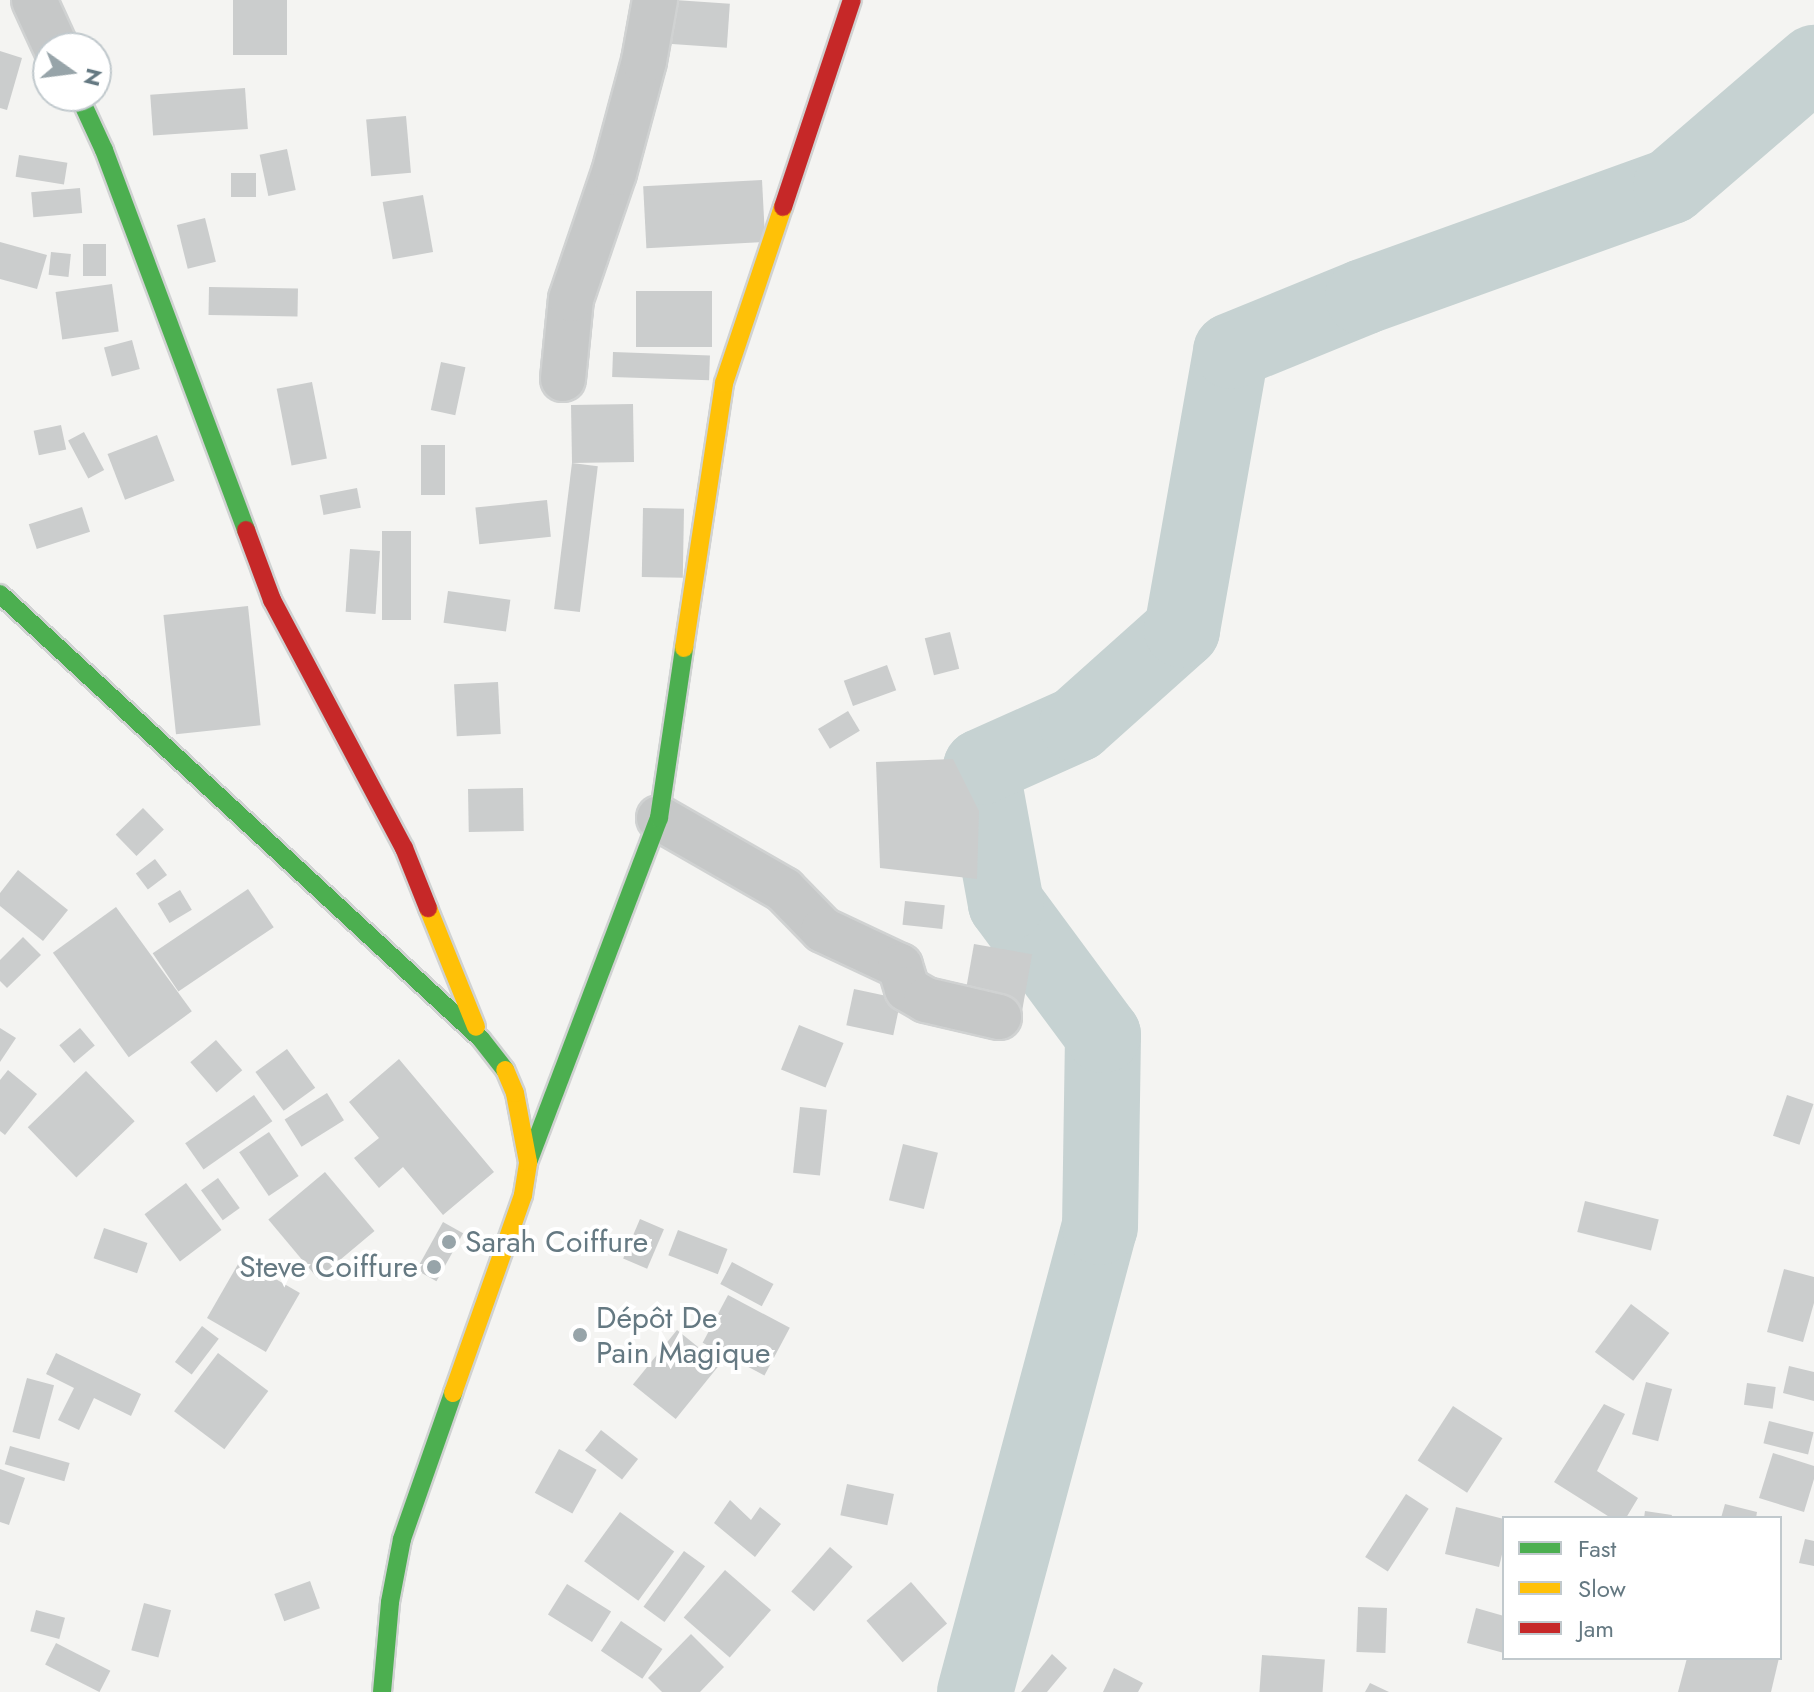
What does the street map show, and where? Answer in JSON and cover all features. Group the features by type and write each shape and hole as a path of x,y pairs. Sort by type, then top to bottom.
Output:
{"street":[{"path":"34,0 49,32"},
{"path":"563,379 571,299 614,173 644,61 655,0"},
{"path":"382,1692 390,1602 402,1539 523,1195 528,1162 659,818 724,383 852,0"},
{"path":"86,112 104,150 272,600 404,848 481,1039"},
{"path":"0,594 481,1039 503,1066 515,1093 528,1162"},
{"path":"659,818 784,890 823,930 900,966 907,989 926,1000 999,1017"}],"building":[{"path":"233,0 287,0 287,55 233,55"},
{"path":"675,0 730,4 727,48 672,44"},
{"path":"0,51 22,58 7,110 0,108"},
{"path":"245,88 248,129 153,136 150,95"},
{"path":"406,116 411,173 371,176 366,119"},
{"path":"287,149 296,190 268,196 260,155"},
{"path":"19,155 67,163 64,184 16,177"},
{"path":"231,173 256,173 256,197 231,197"},
{"path":"762,180 765,242 646,248 643,186"},
{"path":"80,188 82,213 33,217 31,192"},
{"path":"423,195 433,252 393,259 383,202"},
{"path":"205,218 216,262 188,269 177,225"},
{"path":"0,242 47,255 37,289 0,279"},
{"path":"83,244 106,244 106,276 83,276"},
{"path":"51,252 71,254 68,277 49,275"},
{"path":"112,284 119,332 62,339 56,292"},
{"path":"209,287 298,289 297,317 209,315"},
{"path":"636,291 712,291 712,347 636,347"},
{"path":"132,340 140,369 112,376 104,348"},
{"path":"613,352 710,355 709,380 612,377"},
{"path":"441,362 465,367 455,415 431,410"},
{"path":"312,382 327,459 292,465 277,389"},
{"path":"633,404 634,462 572,463 571,405"},
{"path":"61,425 66,449 39,455 34,431"},
{"path":"84,432 104,470 88,478 68,440"},
{"path":"157,435 175,481 125,500 108,454"},
{"path":"421,445 445,445 445,495 421,495"},
{"path":"572,463 598,466 580,612 554,609"},
{"path":"357,488 361,508 324,515 320,495"},
{"path":"547,500 551,537 479,544 475,508"},
{"path":"82,507 90,532 37,549 29,524"},
{"path":"643,508 684,509 683,578 642,577"},
{"path":"382,531 411,531 411,620 382,620"},
{"path":"350,549 380,551 376,614 346,612"},
{"path":"448,591 510,600 506,631 444,623"},
{"path":"248,606 261,725 176,734 163,615"},
{"path":"950,632 959,669 934,675 925,638"},
{"path":"887,665 896,690 853,706 844,681"},
{"path":"498,682 501,734 457,736 454,684"},
{"path":"848,711 860,731 830,749 818,729"},
{"path":"953,759 979,811 977,879 880,868 876,762"},
{"path":"523,788 524,831 469,832 468,789"},
{"path":"143,808 164,830 137,856 116,834"},
{"path":"155,859 167,875 148,889 136,873"},
{"path":"18,870 68,910 43,941 0,906 0,893"},
{"path":"248,889 274,927 178,991 153,953"},
{"path":"180,890 192,910 170,923 158,903"},
{"path":"905,901 945,905 942,929 902,925"},
{"path":"116,907 192,1011 129,1057 53,953"},
{"path":"23,937 41,955 7,988 0,981 0,960"},
{"path":"974,944 1032,954 1020,1025 961,1015"},
{"path":"854,989 901,999 893,1035 846,1025"},
{"path":"799,1025 844,1043 826,1087 781,1070"},
{"path":"0,1028 16,1038 0,1062"},
{"path":"80,1028 95,1046 74,1063 59,1045"},
{"path":"216,1040 242,1070 217,1092 190,1062"},
{"path":"287,1049 315,1088 284,1111 255,1072"},
{"path":"399,1059 494,1172 443,1215 403,1167 379,1188 354,1158 379,1138 349,1102"},
{"path":"8,1070 37,1094 5,1135 0,1131 0,1080"},
{"path":"86,1071 135,1121 76,1178 28,1127"},
{"path":"327,1093 344,1120 302,1147 285,1119"},
{"path":"254,1095 272,1121 204,1169 185,1143"},
{"path":"1787,1095 1813,1104 1799,1145 1773,1136"},
{"path":"800,1107 827,1110 820,1175 793,1173"},
{"path":"269,1132 299,1176 269,1196 239,1152"},
{"path":"903,1144 938,1153 924,1209 889,1200"},
{"path":"325,1172 374,1231 318,1279 268,1220"},
{"path":"218,1178 240,1208 223,1220 201,1190"},
{"path":"186,1183 222,1230 180,1261 144,1214"},
{"path":"1585,1201 1659,1219 1651,1250 1577,1232"},
{"path":"640,1219 664,1229 647,1269 623,1259"},
{"path":"443,1222 463,1233 436,1281 416,1270"},
{"path":"104,1228 147,1243 137,1273 94,1258"},
{"path":"678,1230 727,1249 718,1274 668,1255"},
{"path":"241,1259 300,1293 266,1352 207,1318"},
{"path":"732,1262 773,1284 762,1306 720,1284"},
{"path":"1784,1269 1814,1277 1814,1303 1803,1342 1767,1332"},
{"path":"728,1295 790,1328 764,1376 703,1343"},
{"path":"1631,1304 1669,1333 1633,1381 1595,1352"},
{"path":"202,1326 219,1339 192,1375 175,1362"},
{"path":"677,1330 720,1365 676,1419 633,1384"},
{"path":"56,1353 141,1394 131,1416 94,1398 79,1430 58,1420 74,1388 46,1374"},
{"path":"218,1353 268,1391 224,1449 174,1411"},
{"path":"1789,1366 1814,1372 1814,1401 1783,1393"},
{"path":"27,1378 54,1385 40,1439 13,1432"},
{"path":"1646,1382 1672,1389 1658,1441 1632,1434"},
{"path":"1747,1383 1776,1387 1773,1409 1744,1405"},
{"path":"1604,1404 1625,1414 1597,1471 1638,1498 1627,1516 1608,1516 1554,1482"},
{"path":"1453,1406 1502,1438 1467,1493 1418,1461"},
{"path":"1769,1421 1814,1432 1808,1454 1763,1443"},
{"path":"601,1430 638,1459 622,1479 585,1450"},
{"path":"10,1446 70,1463 64,1481 5,1464"},
{"path":"559,1449 597,1470 572,1514 535,1493"},
{"path":"1773,1453 1814,1466 1814,1479 1804,1512 1759,1498"},
{"path":"0,1469 25,1478 9,1525 0,1522"},
{"path":"847,1484 894,1494 887,1525 840,1515"},
{"path":"1406,1494 1429,1509 1388,1572 1365,1557"},
{"path":"730,1500 751,1520 760,1507 781,1524 755,1557 714,1523"},
{"path":"1725,1504 1757,1512 1756,1516 1722,1516"},
{"path":"1456,1507 1502,1518 1499,1567 1445,1554"},
{"path":"1645,1511 1672,1515 1672,1516 1644,1516"},
{"path":"620,1512 674,1551 638,1601 584,1561"},
{"path":"1805,1539 1814,1541 1814,1566 1799,1563"},
{"path":"830,1547 853,1567 814,1611 791,1592"},
{"path":"684,1551 705,1566 664,1622 643,1607"},
{"path":"725,1570 771,1610 730,1658 684,1618"},
{"path":"310,1581 320,1608 284,1621 274,1594"},
{"path":"911,1582 947,1624 903,1662 866,1621"},
{"path":"567,1584 611,1612 592,1642 548,1615"},
{"path":"144,1603 171,1610 158,1658 131,1650"},
{"path":"1358,1607 1387,1608 1385,1653 1356,1652"},
{"path":"1476,1608 1502,1615 1502,1652 1467,1643"},
{"path":"36,1610 65,1618 59,1639 30,1631"},
{"path":"621,1621 662,1649 642,1679 601,1651"},
{"path":"691,1634 724,1667 700,1692 662,1692 648,1678"},
{"path":"56,1643 110,1671 99,1692 45,1664"},
{"path":"1052,1654 1067,1668 1047,1692 1021,1692"},
{"path":"1262,1655 1325,1659 1323,1692 1259,1692"},
{"path":"1686,1660 1779,1660 1771,1692 1678,1692"},
{"path":"1114,1668 1143,1683 1138,1692 1103,1692"},
{"path":"1370,1683 1389,1692 1365,1692"}],"waterway":[{"path":"975,1692 1100,1227 1103,1035 1006,904 981,767 1077,724 1182,630 1231,351 1363,297 1671,186 1814,63"}],"traffic: fast":[{"path":"86,112 104,150 246,530"},
{"path":"0,594 481,1039 505,1070"},
{"path":"529,1160 659,818 684,648"},
{"path":"382,1692 390,1602 402,1539 453,1393"}],"traffic: slow":[{"path":"684,648 724,383 783,207"},
{"path":"428,908 476,1027"},
{"path":"453,1393 523,1195 528,1162 515,1093 505,1070"}],"traffic: jam":[{"path":"783,207 852,0"},
{"path":"246,530 272,600 404,848 428,908"}],"place":[{"name":"Sarah Coiffure","path":"449,1242"},
{"name":"Steve Coiffure","path":"434,1267"},
{"name":"Dépôt De Pain Magique","path":"580,1335"}]}
